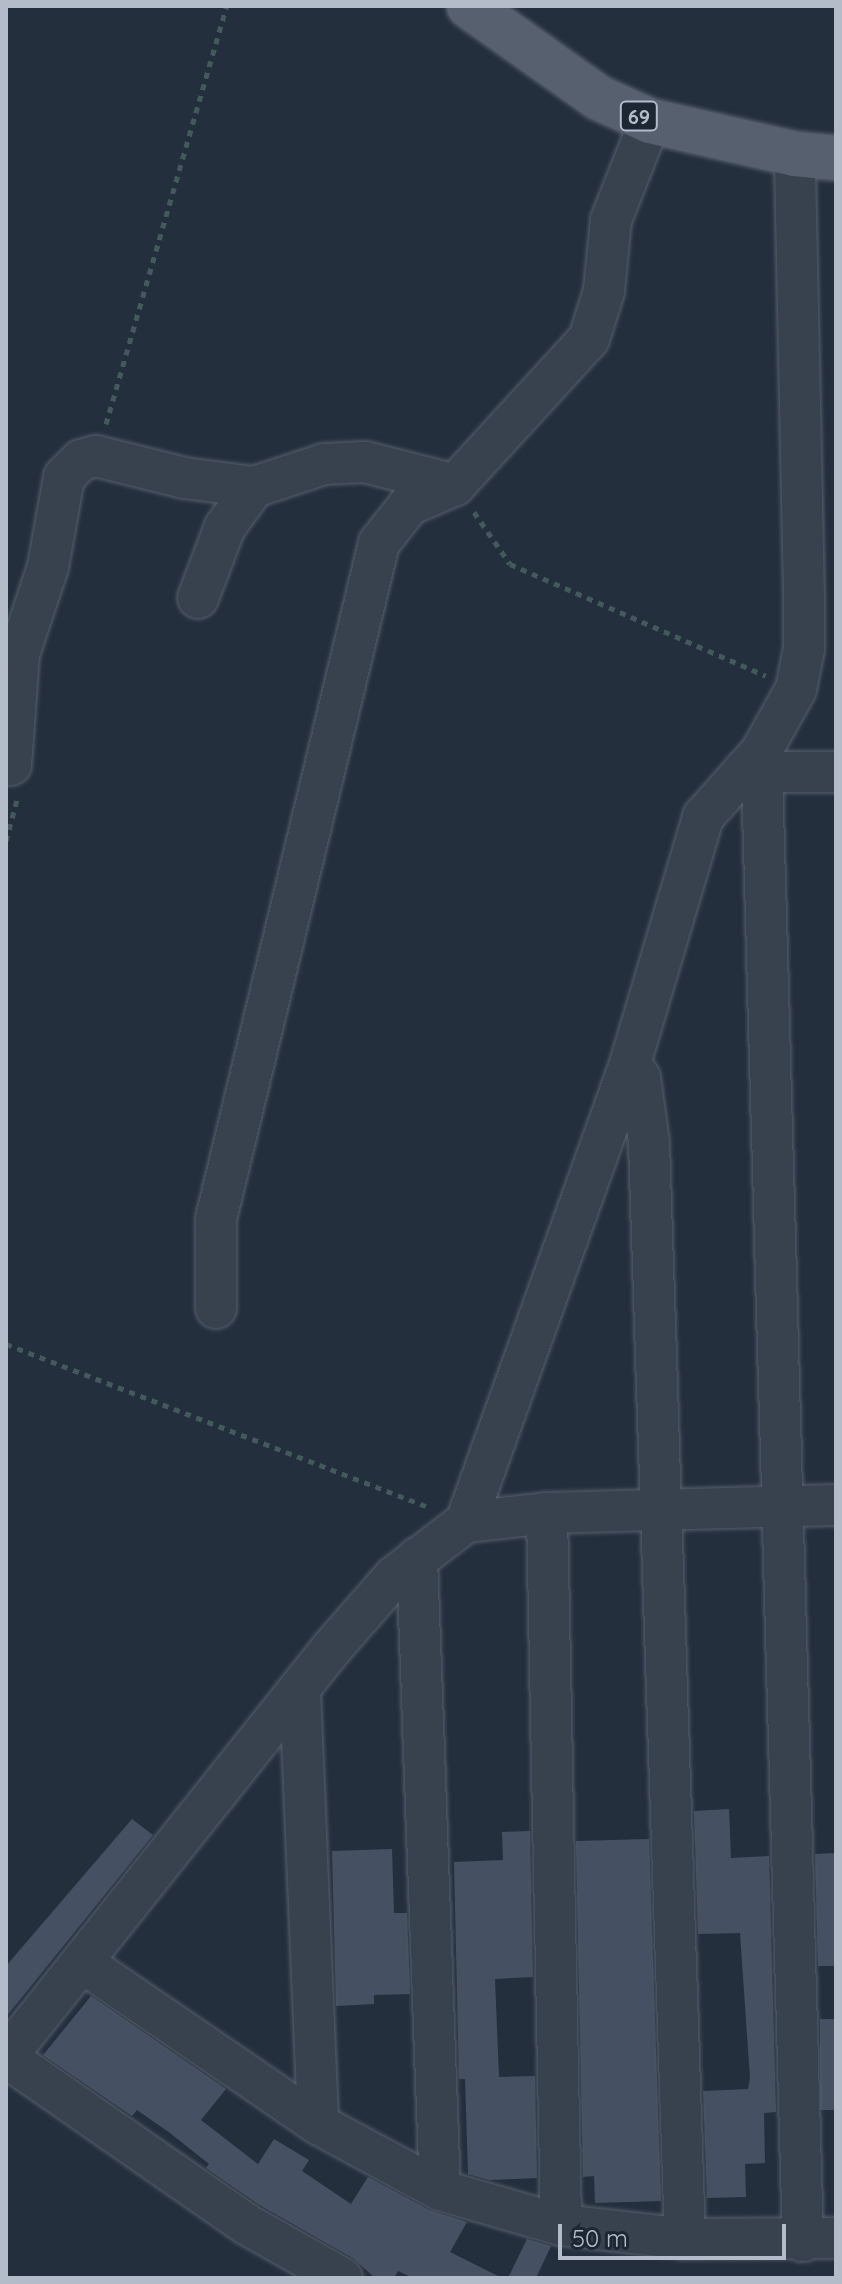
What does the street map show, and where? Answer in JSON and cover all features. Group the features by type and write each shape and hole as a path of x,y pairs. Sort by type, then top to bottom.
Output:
{"main road":[{"name":"69","path":"469,6 599,98 650,121 815,156"}],"street":[{"path":"216,1308 216,1219 379,543 409,505 455,485 589,339 604,291 611,220 650,121"},
{"path":"466,1522 630,1064 703,817 753,773 775,733 796,689 820,596 815,156"},
{"path":"11,765 19,654 48,567 64,477 81,460 96,456 184,478 254,487 324,464 365,462 455,485"},
{"path":"198,598 225,527 254,487"},
{"path":"753,773 836,772"},
{"path":"83,1963 318,2124 440,2190 561,2225 685,2239 819,2240 753,773"},
{"path":"630,1064 640,1078 649,1143 658,1510 685,2239"},
{"path":"342,2278 246,2224 6,2057 394,1577 466,1522 547,1513 836,1505"},
{"path":"547,1513 561,2225"},
{"path":"417,1558 440,2190"},
{"path":"300,1690 318,2124"}],"path":[{"path":"455,485 510,564 796,689"},
{"path":"6,1344 466,1522"}],"building":[{"path":"729,1809 731,1858 769,1856 776,2112 764,2113 765,2163 745,2164 746,2197 707,2198 703,2091 748,2089 750,2078 740,1933 698,1934 694,1811"},
{"path":"132,1819 153,1835 6,2017 6,1966"},
{"path":"530,1831 533,1977 495,1979 499,2077 535,2076 537,2178 489,2180 468,2174 465,2079 459,2079 454,1862 503,1860 502,1832"},
{"path":"649,1839 661,2201 595,2203 594,2176 583,2177 576,1841"},
{"path":"392,1849 394,1913 407,1913 410,1994 374,1995 374,2004 336,2006 332,1851"},
{"path":"836,1853 836,1966 818,1966 815,1854"},
{"path":"91,1996 226,2089 201,2120 258,2164 274,2139 309,2160 302,2171 351,2204 368,2177 429,2210 467,2222 450,2252 502,2278 413,2278 398,2271 394,2278 375,2278 353,2258 258,2204 206,2168 209,2164 137,2110 132,2116 43,2055"},
{"path":"820,2019 836,2019 836,2110 820,2110"},
{"path":"527,2239 551,2246 536,2278 508,2278"}]}
